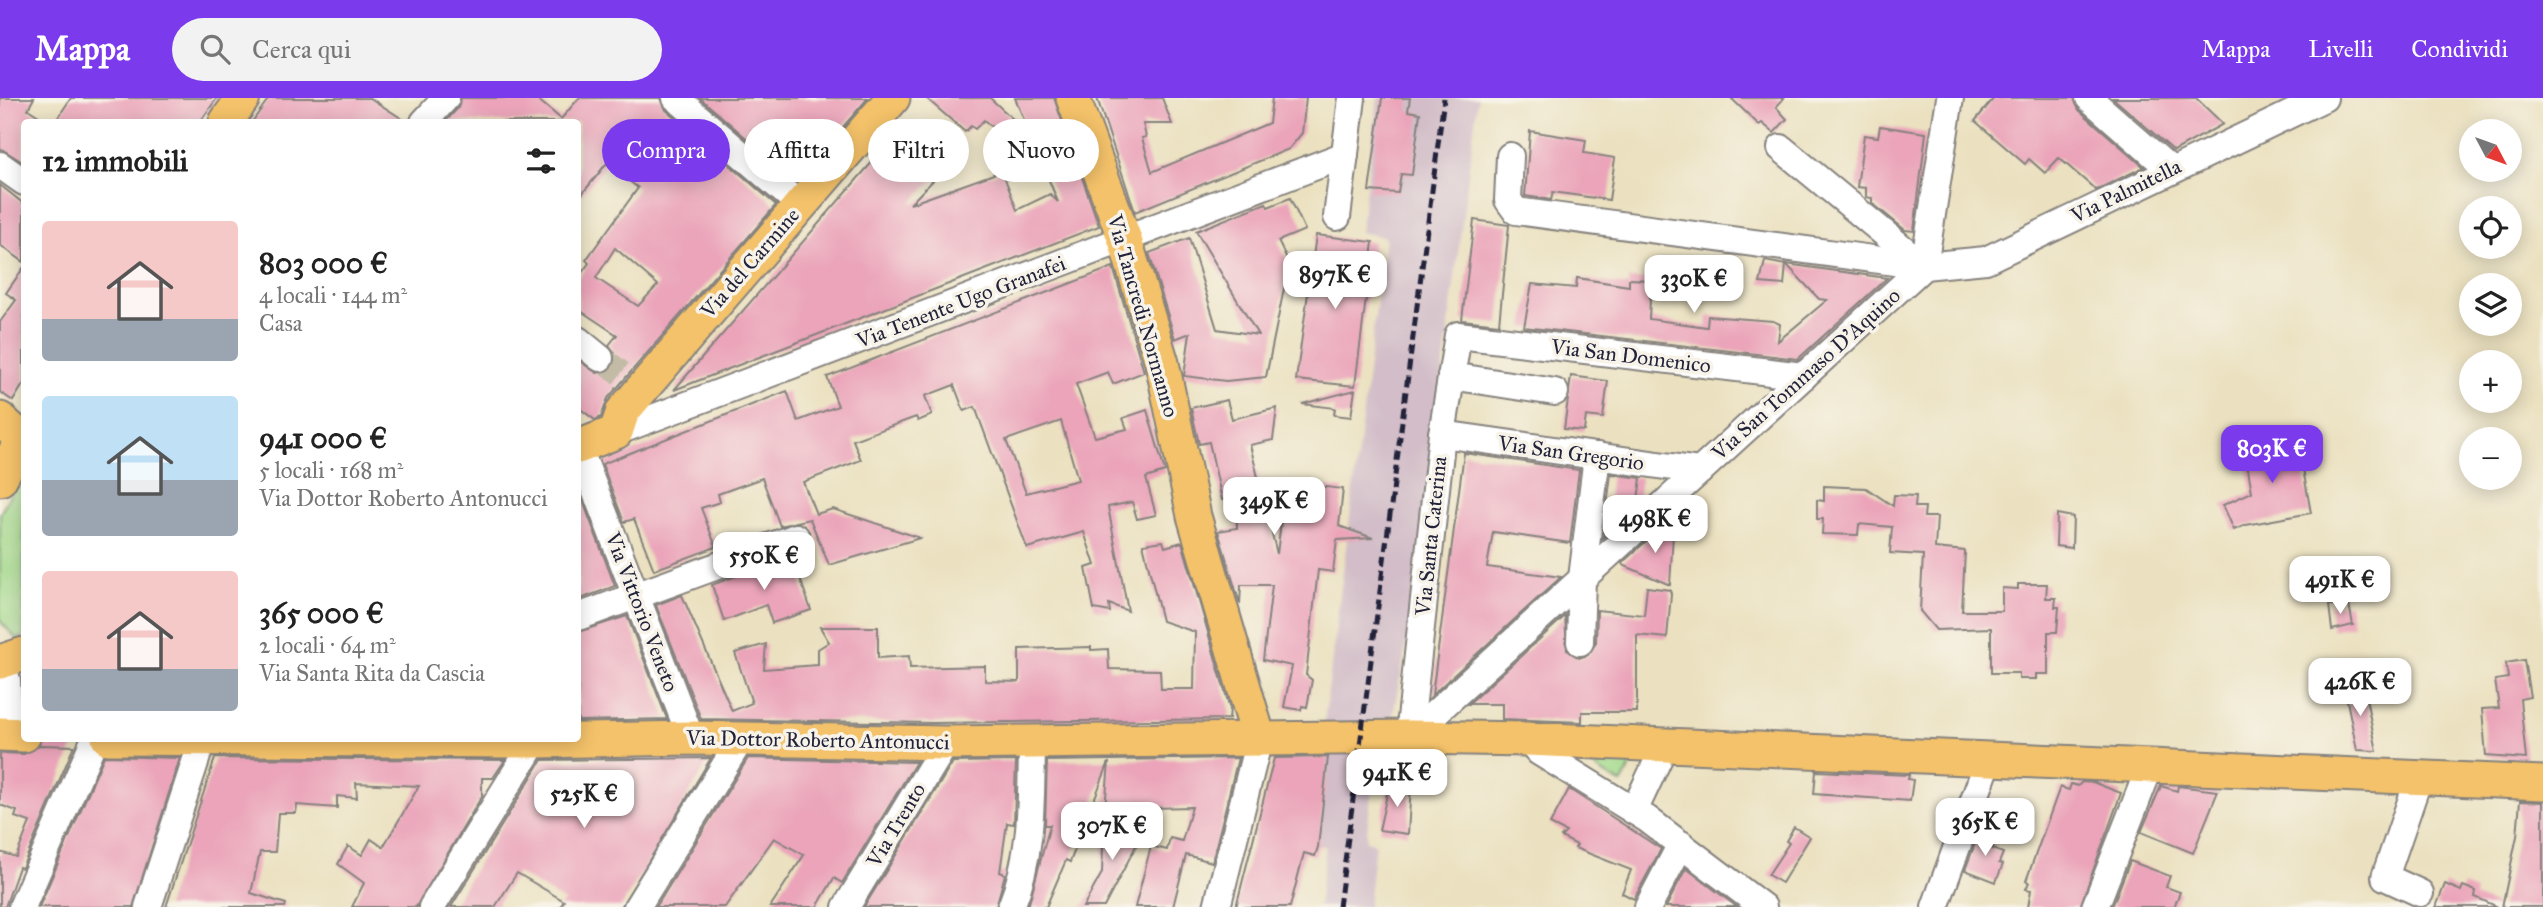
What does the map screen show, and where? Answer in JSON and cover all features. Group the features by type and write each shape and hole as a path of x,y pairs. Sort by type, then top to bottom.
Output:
{"main road":[{"path":"228,119 243,98"},
{"name":"Via del Carmine","path":"616,432 636,386 800,205 892,98"},
{"name":"Via Tancredi Normanno","path":"1073,98 1125,240 1162,363 1194,516 1259,739"},
{"path":"0,479 16,432"},
{"name":"Via Tenente Ugo Granafei","path":"581,445 616,432"},
{"name":"Via Dottor Roberto Antonucci","path":"581,740 691,738 946,743 1409,737 1527,739 2543,783"}],"street":[{"path":"427,119 446,98"},
{"path":"676,98 800,205"},
{"path":"1337,217 1352,98"},
{"path":"1924,266 1950,98"},
{"path":"2089,98 2171,170"},
{"name":"Via Palmitella","path":"1510,156 1508,200 1516,211 1924,266 1986,260 2324,98"},
{"path":"1781,148 1924,266"},
{"name":"Via Tenente Ugo Granafei","path":"616,432 1345,155"},
{"path":"0,164 21,180"},
{"name":"Via San Tommaso D'Aquino","path":"1409,737 1924,266"},
{"name":"Via San Domenico","path":"1458,335 1804,376"},
{"name":"Via Santa Caterina","path":"1409,737 1442,435 1458,335"},
{"path":"581,342 600,358"},
{"path":"1451,376 1555,392"},
{"name":"Via San Gregorio","path":"1442,435 1700,471"},
{"name":"Via Vittorio Veneto","path":"581,454 691,738"},
{"path":"1580,642 1581,578 1597,456"},
{"path":"581,616 796,537"},
{"path":"7,659 11,734"},
{"path":"1217,907 1259,739"},
{"path":"1527,739 1539,752 1634,811 1681,844 1763,907"},
{"path":"637,907 740,741"},
{"path":"22,907 93,742"},
{"path":"148,907 202,742"},
{"path":"432,907 545,742"},
{"path":"1011,907 1021,883 1031,838 1032,742"},
{"name":"Via Trento","path":"846,907 946,743"},
{"path":"1634,811 1665,746"},
{"path":"1935,907 1989,760"},
{"path":"2095,907 2150,766"},
{"path":"2419,778 2385,877 2420,893"},
{"path":"1648,907 1681,844"}],"shaded area":[{"path":"1378,98 1478,98 1410,626 1391,725 1381,726 1376,754 1366,841 1375,843 1368,907 1318,907 1326,847 1315,845 1321,822 1328,755 1336,756 1338,724 1324,723 1385,237 1360,232"}],"green space":[{"path":"21,474 21,637 17,639 0,621 0,514"},
{"path":"1564,748 1638,753 1621,784"}],"building":[{"path":"0,98 34,98 28,109 43,119 21,119 21,161 0,148"},
{"path":"71,98 217,98 202,119 57,119"},
{"path":"269,98 370,98 402,119 254,119"},
{"path":"461,98 536,98 561,119 448,119 458,108"},
{"path":"579,98 661,98 666,110 676,119 602,119 602,169 581,195 581,119 561,119"},
{"path":"700,98 868,98 850,119 744,119 744,136 730,124 730,119 724,119"},
{"path":"926,98 990,98 1013,119 983,119 975,129 971,126 969,128 969,119 950,119"},
{"path":"1015,98 1054,98 1061,119 1024,119"},
{"path":"1097,98 1162,98 1172,124 1143,124 1146,137 1142,138 1152,172 1269,123 1272,98 1306,98 1302,133 1289,149 1135,212"},
{"path":"1382,98 1410,98 1408,111 1420,113 1412,175 1401,174 1398,193 1369,191"},
{"path":"1731,98 1784,98 1776,107 1787,119 1774,133 1762,123 1759,125"},
{"path":"1994,98 2074,98 2079,110 2144,167 2096,190 2059,158 2045,173 2029,159 2025,164 1975,121"},
{"path":"2113,98 2196,98 2223,124 2174,151"},
{"path":"1880,126 1926,133 1914,231 1905,230 1872,203 1872,198 1866,197 1866,188 1857,187 1864,135 1878,137"},
{"path":"1530,131 1586,140 1584,153 1615,158 1609,200 1553,192 1551,200 1525,196"},
{"path":"730,165 744,177 744,182 749,182 776,205 608,398 601,417 595,420 581,409 581,362 597,373 606,372 615,361 615,353 609,345 617,335 581,311 581,274 589,263 586,260 638,188 631,182 730,182","holes":["615,248 658,285 638,306 596,278"]},
{"path":"868,167 868,182 931,182 910,204 983,178 983,182 1006,182 1017,210 1050,194 1058,202 1050,182 1084,182 1099,226 674,390"},
{"path":"0,185 21,202 21,260 0,245"},
{"path":"1290,198 1305,230 1278,241 1289,264 1266,377 1226,381 1184,376 1190,333 1175,339 1149,253 1189,238 1217,329 1258,335 1196,231 1266,203 1268,207"},
{"path":"1474,220 1509,225 1499,324 1462,320"},
{"path":"1316,235 1373,242 1355,386 1296,380"},
{"path":"1765,261 1786,265 1784,285 1760,283"},
{"path":"1786,264 1887,278 1798,359 1524,327 1532,284 1576,288 1577,278 1629,286 1629,279 1651,280 1649,319 1707,327 1708,316 1773,321 1780,324 1778,341 1827,300 1819,299"},
{"path":"1113,267 1144,372 1113,384 1108,372 1076,384 1095,437 1127,429 1123,418 1147,410 1165,472 1146,478 1156,515 1137,519 1132,502 1108,507 1128,611 1109,604 1110,612 1094,609 1086,568 1095,565 1084,532 1027,548 975,407 964,411 954,385 925,396 932,415 918,421 916,417 853,440 861,460 803,482 816,514 833,509 920,538 829,565 810,519 780,526 762,478 718,494 720,502 701,508 716,547 654,570 634,519 624,522 602,464 787,391 798,421 838,406 827,377","holes":["1061,421 1078,480 1026,493 1006,440"]},
{"path":"21,271 21,388 13,401 0,392 0,322 16,300 6,293"},
{"path":"1571,376 1608,381 1603,418 1586,416 1584,431 1564,429"},
{"path":"1355,390 1351,417 1334,415 1335,408 1302,404"},
{"path":"1227,400 1232,419 1277,408 1273,440 1250,445 1277,554 1286,482 1343,489 1339,526 1373,538 1337,540 1333,572 1318,570 1306,675 1312,680 1307,707 1302,706 1301,710 1284,707 1292,666 1263,660 1272,585 1241,585 1240,604 1218,531 1237,528 1236,497 1222,500 1209,442 1199,444 1191,408"},
{"path":"2297,436 2311,513 2246,525 2234,530 2223,505 2252,492 2244,446"},
{"path":"1464,453 1579,470 1570,543 1493,532 1487,567 1561,577 1432,695"},
{"path":"1611,474 1641,478 1638,500 1644,500 1603,538"},
{"path":"1824,486 1866,488 1893,506 1894,495 1916,496 1915,507 1925,507 1924,517 1937,517 1935,548 1965,551 1962,611 2002,611 2002,588 2018,589 2018,584 2047,584 2046,598 2056,598 2055,607 2059,607 2057,632 2048,632 2048,674 2036,674 2036,679 2019,679 2019,673 1991,673 1991,628 1936,630 1920,611 1923,555 1890,553 1892,527 1859,524 1858,535 1822,534 1823,519 1817,519 1817,500 1824,501"},
{"path":"581,496 615,586 581,599"},
{"path":"2057,514 2073,517 2072,548 2056,546"},
{"path":"1674,516 1670,585 1623,565 1622,563"},
{"path":"1163,541 1165,547 1182,542 1230,709 1229,719 933,723 701,719 656,605 682,595 732,711 752,703 735,653 766,644 764,669 818,665 818,649 829,642 820,627 878,627 878,658 909,656 910,668 985,666 985,681 1019,682 1019,649 1091,647 1091,650 1108,649 1109,669 1160,670 1161,689 1194,689 1195,632 1162,621 1143,544"},
{"path":"792,555 811,610 772,623 766,605 724,621 712,585"},
{"path":"1647,587 1670,590 1671,594 1667,638 1637,635 1637,712 1582,712 1582,722 1502,719 1502,704 1468,704 1565,616 1567,650 1579,658 1588,655 1596,643 1597,610 1644,615"},
{"path":"2349,604 2353,625 2332,630 2329,605"},
{"path":"627,616 667,719 581,721 581,631"},
{"path":"2524,660 2530,697 2520,699 2526,759 2486,756 2482,709 2499,708 2495,680 2508,678 2506,663"},
{"path":"2363,684 2377,751 2357,750 2344,686"},
{"path":"40,745 74,746 22,868 19,867 5,907 0,907 0,852 16,857 30,822 15,817 17,811 0,805 0,753 24,754"},
{"path":"104,756 180,758 133,907 39,907"},
{"path":"1328,757 1318,847 1315,856 1304,853 1290,907 1236,907 1274,758"},
{"path":"215,758 505,760 493,778 482,778 482,796 416,907 352,907 364,883 338,864 348,846 362,855 371,839 383,847 419,786 356,783 357,798 337,796 337,808 297,805 296,813 278,813 275,852 260,852 251,893 286,904 285,907 166,907"},
{"path":"711,758 621,907 560,907 564,901 517,873 495,907 451,907 542,760"},
{"path":"748,758 916,762 842,883 834,878 817,907 770,907 804,855 774,838 725,907 656,907"},
{"path":"1238,758 1212,862 1186,855 1173,907 1135,907 1151,846 1167,850 1170,838 1182,841 1192,807 1105,809 1109,762 1090,810 1067,810 1088,816 1070,862 1066,860 1046,907 1028,907 1050,825 1045,825 1047,761"},
{"path":"1016,761 1014,824 1007,823 1000,872 1005,874 996,907 864,907 953,762"},
{"path":"1816,771 1909,775 1908,779 1913,780 1910,801 1814,794"},
{"path":"1390,781 1411,785 1408,834 1379,830"},
{"path":"2082,782 2095,783 2121,793 2080,907 2028,907 2031,890 2026,889 2029,882 2026,881 2060,787 2069,790 2071,784 2078,786"},
{"path":"2161,786 2177,791 2178,786 2218,791 2193,853 2141,832"},
{"path":"1569,789 1661,849 1634,899 1622,893 1631,870 1575,848 1577,845 1561,837 1566,832 1550,824"},
{"path":"2520,801 2543,802 2543,907 2502,907 2517,836"},
{"path":"1104,821 1136,829 1133,841 1138,842 1104,907 1083,907 1102,873"},
{"path":"1794,827 1810,837 1782,883 1768,875 1789,843 1786,841"},
{"path":"1980,831 1997,837 1992,849 2003,853 1999,863 2003,864 1996,882 1965,870"},
{"path":"2130,861 2170,876 2166,887 2180,892 2174,907 2112,907"},
{"path":"1686,868 1737,907 1666,907"},
{"path":"2445,884 2461,891 2463,886 2476,891 2475,897 2498,907 2436,907"}],"tunnel":[{"path":"600,358 632,382"}],"railway":[{"path":"1339,907 1444,98"}]}
